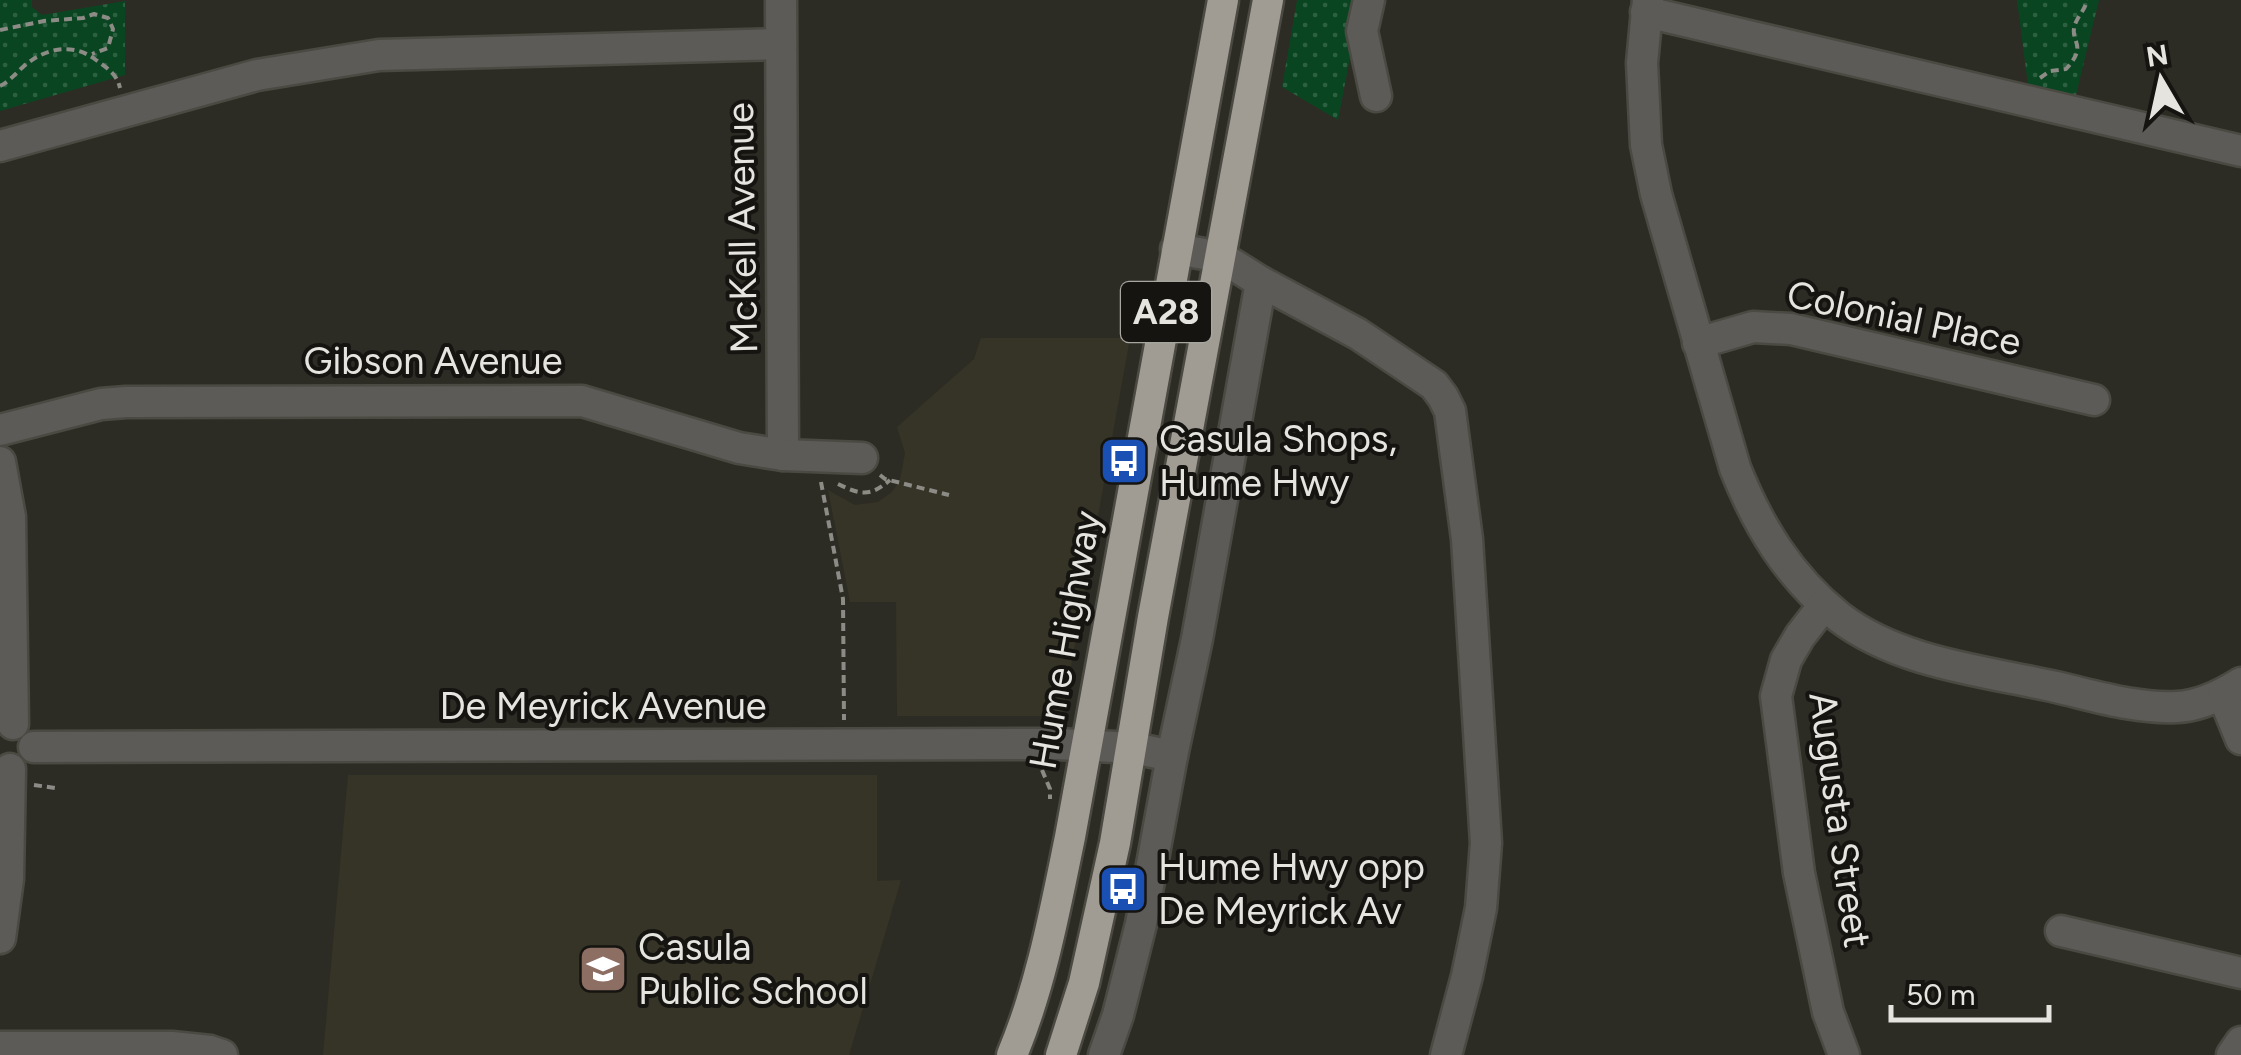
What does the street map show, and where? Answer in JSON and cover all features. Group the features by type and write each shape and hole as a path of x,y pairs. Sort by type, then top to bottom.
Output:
{"highway":[{"name":"Hume Highway","path":"1012,1055 1051,926 1223,0"},
{"name":"A28","path":"1061,1055 1084,983 1116,842 1268,0"}],"street":[{"name":"McKell Avenue","path":"781,0 784,455"},
{"path":"1369,0 1362,31 1376,96"},
{"path":"2241,151 1647,6 1642,110 1656,194 1734,468 1751,508 1796,578 1842,619 1875,639 1920,657 2141,706 2180,707 2232,689 2241,738"},
{"path":"0,146 257,75 379,55 780,44"},
{"path":"1176,249 1221,257 1358,334 1434,384 1450,412 1467,539 1486,842 1481,908 1468,976 1446,1055"},
{"path":"1104,1055 1141,924 1261,282"},
{"name":"Colonial Place","path":"1698,343 1753,327 1790,330 2094,400"},
{"name":"Gibson Avenue","path":"0,430 88,407 126,402 582,401 739,448 784,455 862,458"},
{"path":"0,462 10,516 16,733 30,760 15,774 0,938"},
{"name":"Augusta Street","path":"1824,604 1786,660 1776,696 1800,873 1828,1012 1844,1055"},
{"name":"De Meyrick Avenue","path":"16,733 1087,744 1172,756"},
{"path":"2061,931 2241,973"},
{"path":"2232,1055 2241,1042"},
{"path":"0,1047 172,1047 222,1055"}],"path":[{"path":"2034,101 2040,79 2050,71 2066,69 2077,57 2074,33 2086,0"},
{"path":"0,30 94,14 108,18 113,28 108,48 89,54"},
{"path":"0,86 34,58 52,50 74,48 89,54 118,77 125,111"},
{"path":"862,458 885,479 948,495"},
{"path":"844,720 842,598 820,481 831,481 862,494 879,490 890,480"},
{"path":"15,774 55,788"}],"shaded area":[{"path":"981,338 1130,338 1062,716 897,716 896,602 850,602 828,490 855,505 878,502 892,492 900,480 905,453 897,427 974,359"},
{"name":"Casula Public School","path":"348,775 877,775 877,881 901,880 849,1055 323,1055"}],"green space":[{"path":"0,0 32,0 32,7 42,15 125,1 125,75 0,111"},
{"path":"1297,0 1361,0 1338,120 1282,87"},
{"path":"2017,0 2099,0 2075,99 2028,85"}],"place":[{"name":"Casula Shops, Hume Hwy","path":"1124,461"},
{"name":"Hume Hwy opp De Meyrick Av","path":"1123,889"},
{"name":"Casula Public School","path":"603,969"}]}
